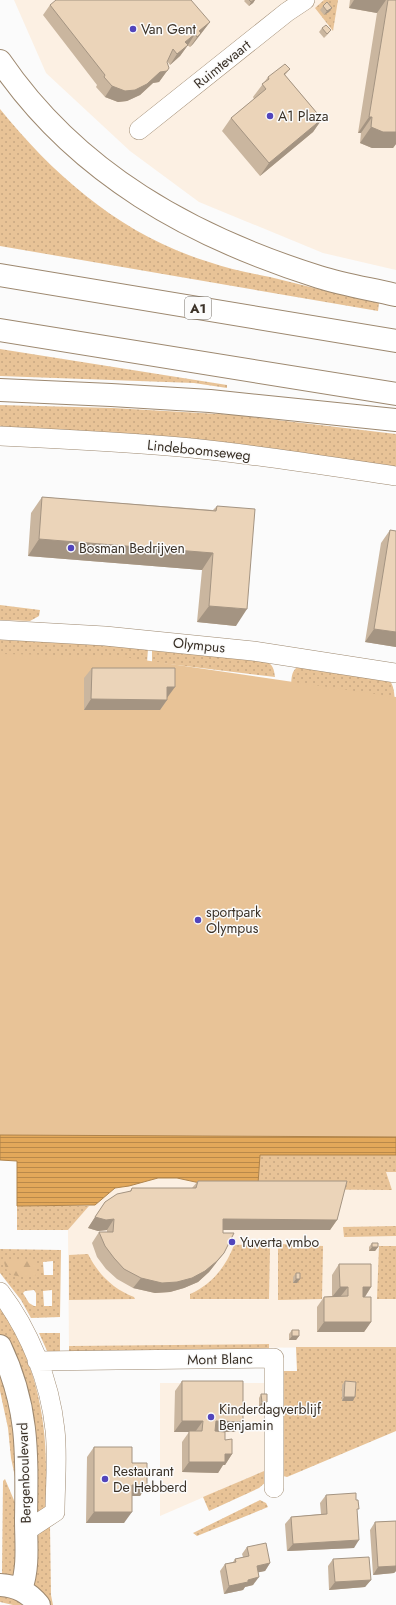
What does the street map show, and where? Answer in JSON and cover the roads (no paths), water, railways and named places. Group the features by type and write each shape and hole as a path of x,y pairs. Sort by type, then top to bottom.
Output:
{"main road":[{"path":"0,61 38,110 66,139 105,172 145,200 208,234 252,253 320,278 396,295"},
{"name":"A1","path":"0,275 396,341"},
{"path":"0,330 396,394"},
{"path":"0,390 210,401 396,420"},
{"name":"Bergenboulevard","path":"0,1346 16,1386 25,1428 27,1456 25,1575 21,1589"},
{"path":"0,1585 10,1585 21,1589 31,1596 39,1605"}],"street":[{"name":"Ruimtevaart","path":"139,130 287,12 305,0"},
{"name":"Lindeboomseweg","path":"0,436 103,441 191,448 277,458 396,476"},
{"name":"Olympus","path":"0,630 105,636 253,651 396,673"},
{"name":"Bergenboulevard","path":"0,1292 23,1328 37,1361 50,1401 55,1430 55,1512 26,1531"},
{"name":"Mont Blanc","path":"37,1361 274,1358 274,1488"}],"place":[{"name":"Van Gent","path":"133,29"},
{"name":"A1 Plaza","path":"270,116"},
{"name":"Bosman Bedrijven","path":"71,548"},
{"name":"sportpark Olympus","path":"198,920"},
{"name":"Yuverta vmbo","path":"232,1242"},
{"name":"Kinderdagverblijf Benjamin","path":"211,1417"},
{"name":"Restaurant De Hebberd","path":"105,1479"}]}
